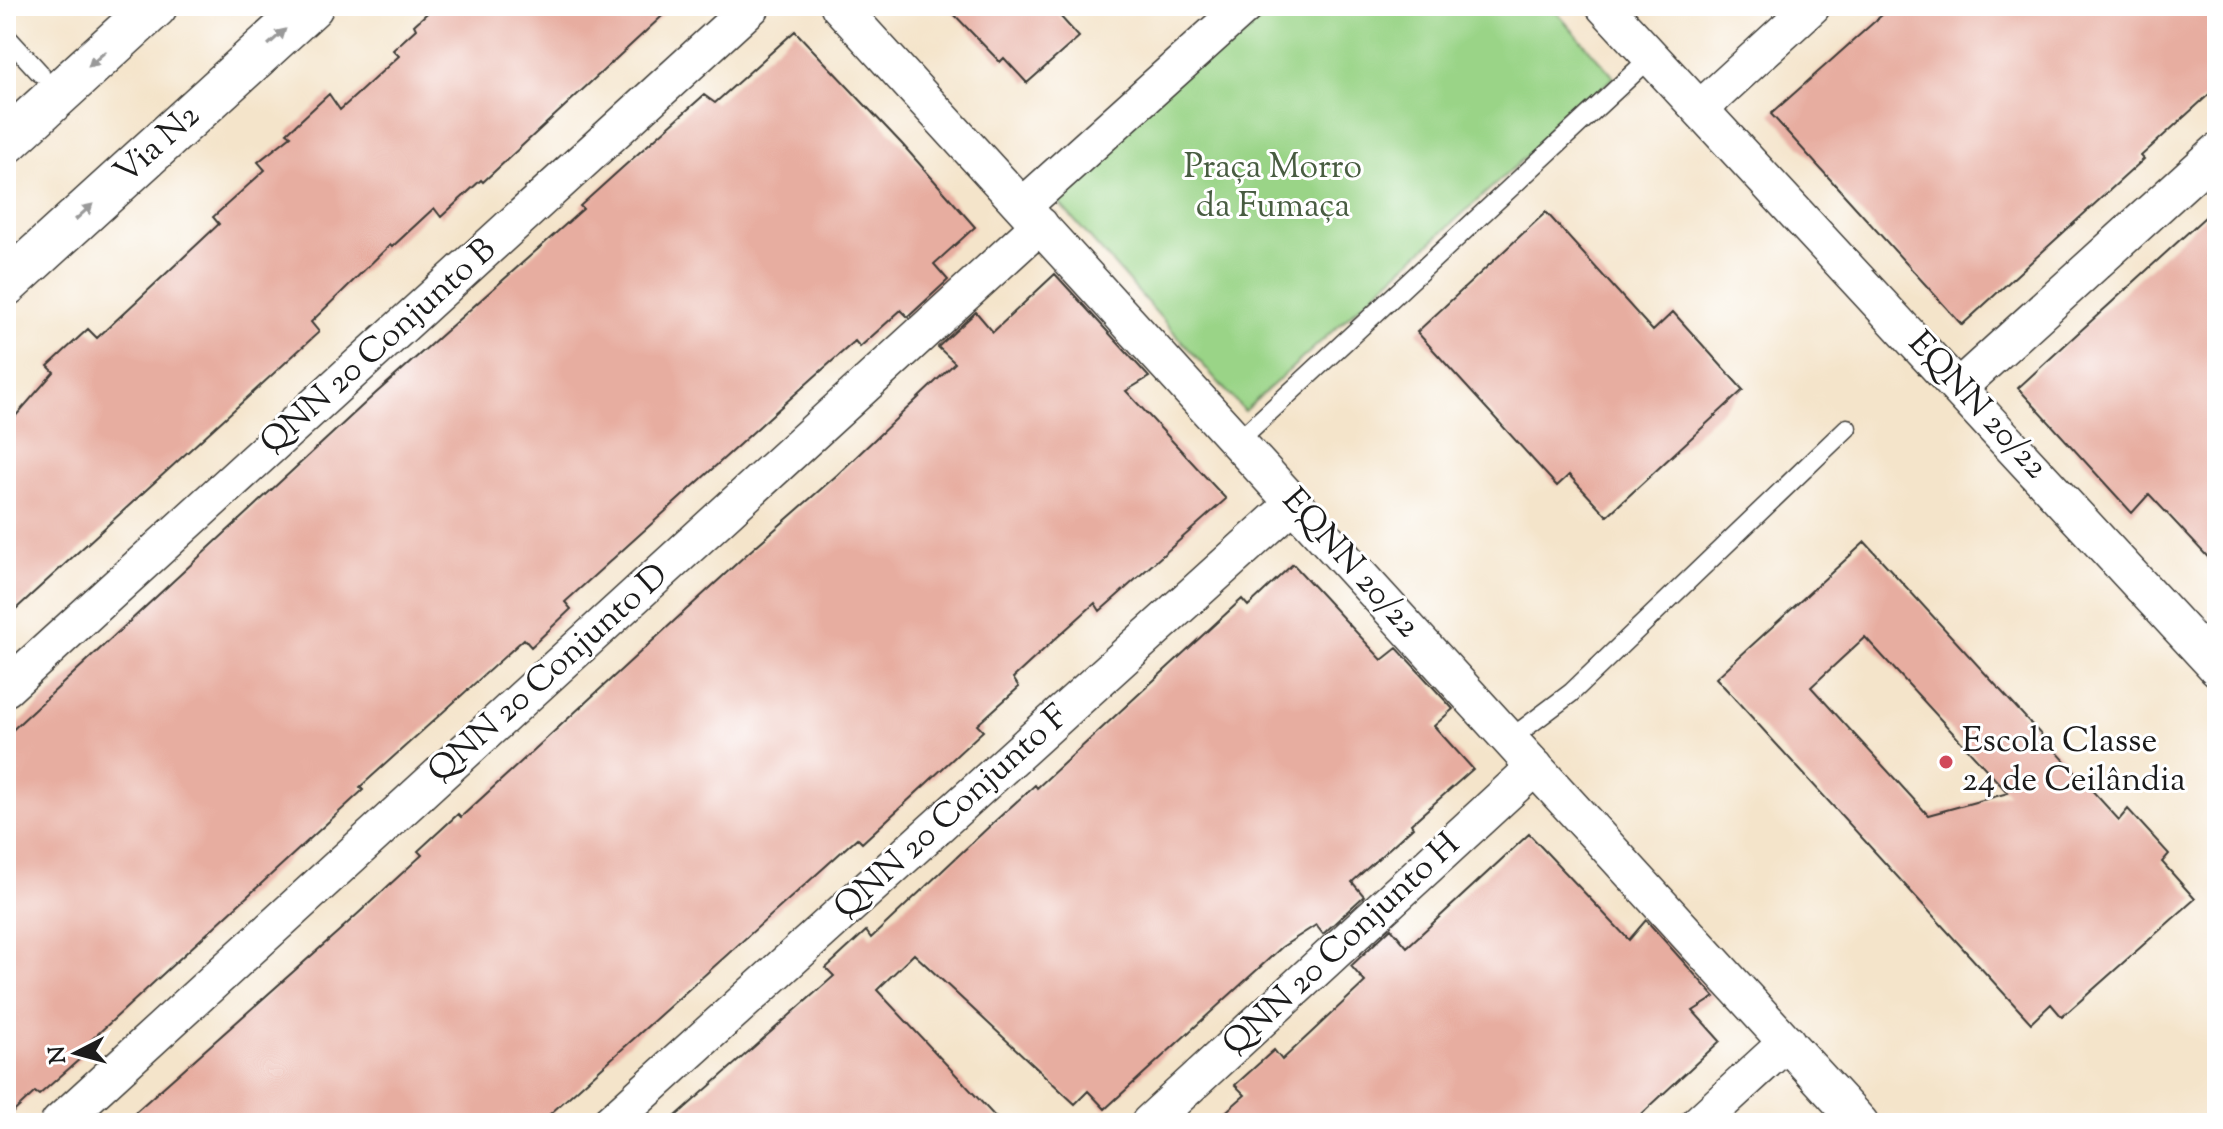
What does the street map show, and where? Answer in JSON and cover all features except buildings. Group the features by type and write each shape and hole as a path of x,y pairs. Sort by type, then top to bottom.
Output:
{"main road":[{"path":"6,105 112,6"},
{"path":"6,142 155,6"},
{"name":"Via N2","path":"6,284 22,252 311,6"}],"street":[{"name":"QNN 20 Conjunto B","path":"6,688 752,6"},
{"name":"EQNN 20/22","path":"839,6 1860,1123"},
{"name":"QNN 20 Conjunto D","path":"59,1123 1032,215 1245,6"},
{"name":"EQNN 20/22","path":"1604,6 2212,653"},
{"path":"1701,108 1812,6"},
{"path":"1959,387 2217,152"},
{"name":"QNN 20 Conjunto F","path":"610,1123 1294,503"},
{"name":"QNN 20 Conjunto H","path":"1149,1123 1535,767"},
{"path":"1699,1123 1787,1042"}],"lane":[{"path":"6,36 40,73"},
{"path":"1238,441 1651,57"},
{"path":"1510,739 1571,693 1847,428"}],"green space":[{"name":"Praça Morro da Fumaça","path":"1256,6 1551,6 1614,77 1244,411 1050,193"}],"place":[{"name":"Escola Classe 24 de Ceilândia","path":"1946,762"}]}
